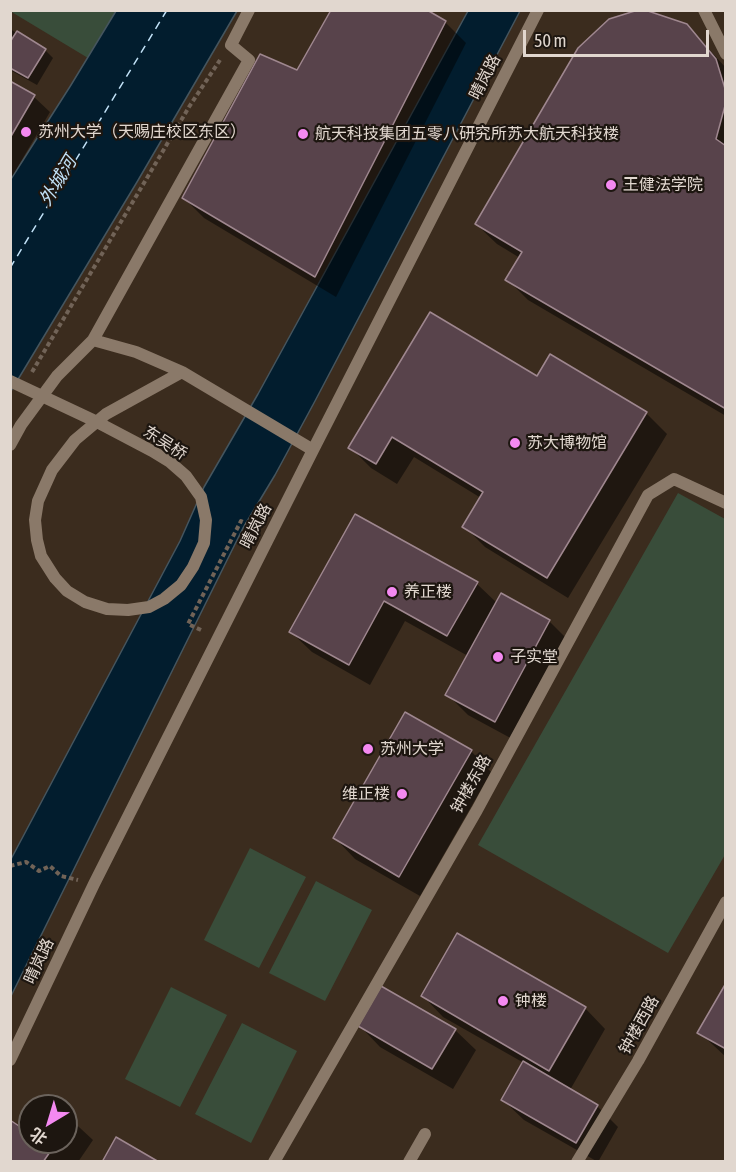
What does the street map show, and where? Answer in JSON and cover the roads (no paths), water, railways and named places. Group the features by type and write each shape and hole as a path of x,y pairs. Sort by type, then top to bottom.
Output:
{"lane":[{"path":"10,445 21,425 57,376 93,340 249,60 231,45 249,10"},
{"name":"晴岚路","path":"10,1060 99,873 538,10"},
{"path":"704,10 726,54"},
{"path":"93,340 136,352 182,372 313,450"},
{"name":"东吴桥","path":"10,381 95,421 170,462 186,476 201,497 206,520 204,543 193,567 181,585 164,599 149,607 107,609 85,602 67,591 42,556 37,540 35,520 38,501 51,470 75,440 106,414 182,372"},
{"name":"钟楼东路","path":"274,1161 477,810 648,495 674,479 726,503"},
{"name":"钟楼西路","path":"577,1161 638,1061 726,902"},
{"path":"409,1161 425,1134"}],"water":[{"name":"外城河","path":"116,11 237,11 11,391 11,179"},
{"path":"468,11 520,11 315,401 243,528 11,996 10,861 180,541 204,487 258,394"}],"place":[{"name":"苏州大学（天赐庄校区东区）","path":"26,132"},
{"name":"航天科技集团五零八研究所苏大航天科技楼","path":"303,134"},
{"name":"王健法学院","path":"611,185"},
{"name":"苏大博物馆","path":"515,443"},
{"name":"养正楼","path":"392,592"},
{"name":"子实堂","path":"498,657"},
{"name":"苏州大学","path":"368,749"},
{"name":"维正楼","path":"402,794"},
{"name":"钟楼","path":"503,1001"}]}
